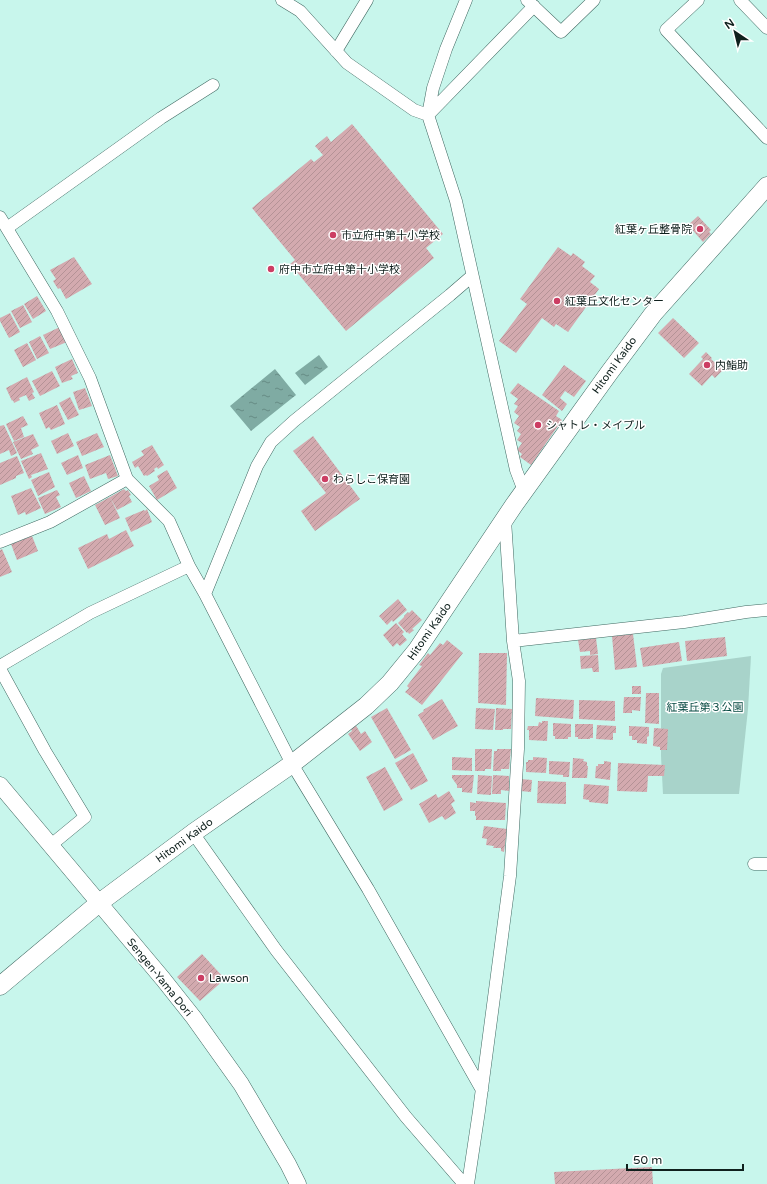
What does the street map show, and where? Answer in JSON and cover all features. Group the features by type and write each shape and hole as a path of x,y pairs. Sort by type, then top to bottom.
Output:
{"main road":[{"name":"Hitomi Kaido","path":"0,986 99,903 193,833 292,764 366,706 390,683 417,650 524,491 653,314 767,186"}],"street":[{"path":"282,0 300,11 347,63 414,110 428,115"},
{"path":"336,51 367,0"},
{"path":"466,0 446,49 433,88 428,115 456,201 516,470 524,491"},
{"path":"428,115 530,3 561,32 594,0"},
{"path":"698,0 666,30 767,138"},
{"path":"740,0 767,28"},
{"path":"7,228 161,118 213,85"},
{"path":"0,217 57,311 90,378 127,479 169,521 189,566 205,594 292,764 368,889 482,1090"},
{"path":"205,594 257,466 271,442 300,416 472,276"},
{"path":"0,542 50,522 127,479"},
{"path":"468,1184 480,1111 510,876 518,749 519,680 513,641 505,520"},
{"path":"51,845 85,817 45,750 0,667 90,613 189,566"},
{"path":"513,641 684,622 767,610"},
{"name":"Sengen-Yama Dori","path":"0,785 163,979 217,1049 259,1113 298,1184"},
{"path":"193,833 276,950 406,1117 464,1184"},
{"path":"754,864 767,864"}],"green space":[{"name":"紅葉丘第３公園","path":"751,656 748,709 739,794 663,794 661,756 661,674 663,668"}],"water":[{"path":"319,355 328,367 305,385 295,373"},
{"path":"275,369 296,395 251,431 230,406"}],"building":[{"path":"352,124 443,234 426,248 434,258 346,331 290,264 295,260 252,208 311,159 314,162 323,155 315,146 327,136 331,142"},
{"path":"698,216 711,230 709,232 711,234 703,242 688,225"},
{"name":"紅葉丘文化センター","path":"558,247 571,256 573,253 585,262 582,266 595,276 590,282 599,289 568,332 556,324 554,327 542,318 516,353 499,341 527,304 520,299"},
{"path":"74,257 92,284 66,299 60,288 58,289 53,281 56,279 50,270"},
{"path":"37,296 46,311 33,319 24,304"},
{"path":"23,305 32,322 20,328 11,311"},
{"path":"10,313 20,332 9,338 0,321 0,318"},
{"path":"673,318 699,343 684,358 658,333"},
{"path":"60,327 67,342 50,349 43,335"},
{"path":"40,336 49,353 37,359 29,342"},
{"path":"27,343 36,360 23,367 14,350"},
{"name":"内鮨助","path":"706,352 723,370 715,378 712,375 702,386 689,374 703,359 701,357"},
{"path":"72,359 78,373 71,376 73,379 62,383 55,367"},
{"path":"564,365 586,381 574,397 565,391 560,398 567,404 562,411 542,395"},
{"path":"52,371 60,386 40,396 32,381"},
{"path":"27,377 34,392 32,393 35,398 29,401 26,395 19,398 20,400 14,403 6,388"},
{"name":"シャトレ・メイプル","path":"518,383 559,411 556,416 562,420 531,465 520,457 522,454 517,450 522,443 517,440 521,434 517,431 520,427 514,423 519,416 514,412 518,406 514,404 518,399 510,393"},
{"path":"85,388 92,406 79,410 73,392"},
{"path":"70,397 79,415 68,420 59,403"},
{"path":"57,405 65,424 51,430 49,427 46,429 39,413"},
{"path":"23,416 28,425 21,428 24,437 14,441 6,424"},
{"path":"4,425 17,453 11,456 9,450 0,454 0,426"},
{"path":"68,433 74,446 57,454 51,441"},
{"path":"97,433 104,447 82,456 76,442"},
{"path":"33,434 39,446 31,450 33,454 21,459 13,442"},
{"name":"わらしこ保育園","path":"313,436 360,499 315,531 301,511 326,493 293,451"},
{"path":"152,445 164,465 158,469 157,467 154,469 155,471 147,476 144,476 138,466 135,468 132,462 144,455 141,451"},
{"path":"41,453 48,469 31,475 32,477 29,479 21,461"},
{"path":"78,455 83,468 67,475 61,463"},
{"path":"110,455 118,476 108,479 106,473 90,479 85,465"},
{"path":"17,456 24,473 0,485 0,463"},
{"path":"167,470 177,488 157,500 149,486 159,480 157,476"},
{"path":"49,472 55,487 38,496 31,480"},
{"path":"84,476 91,491 76,498 69,483"},
{"path":"31,488 41,508 26,515 25,512 18,515 11,496"},
{"path":"124,489 126,491 128,490 131,495 129,496 132,502 117,510 110,497"},
{"path":"57,490 60,495 56,497 61,507 45,514 38,498"},
{"path":"110,497 120,518 105,525 95,505"},
{"path":"147,509 152,522 131,532 125,518"},
{"path":"126,530 134,546 88,569 78,548 107,534 109,539"},
{"path":"32,536 38,551 17,560 11,544"},
{"path":"2,549 12,572 0,577 0,550"},
{"path":"398,599 407,610 387,625 379,616"},
{"path":"412,610 422,620 412,629 414,630 409,634 398,623 408,612 409,613"},
{"path":"396,623 404,632 402,634 407,640 400,646 397,643 393,647 383,635"},
{"path":"633,634 637,667 615,670 612,636"},
{"path":"725,637 727,656 687,661 685,641"},
{"path":"596,638 598,654 590,655 590,651 580,652 578,640"},
{"path":"447,640 463,653 422,705 405,692 409,688 407,686 422,666 419,665 428,653 430,655 440,643 443,645"},
{"path":"679,642 682,661 643,667 640,648"},
{"path":"479,653 507,653 506,705 478,703"},
{"path":"598,655 599,672 593,672 592,668 581,669 580,656"},
{"path":"632,686 641,686 641,694 632,694"},
{"path":"646,693 659,693 659,724 645,723"},
{"path":"624,697 641,697 640,711 632,710 632,713 623,713"},
{"path":"536,698 574,700 573,719 535,716"},
{"path":"442,699 458,726 433,740 418,715 424,711 423,710"},
{"path":"579,700 615,701 615,721 579,719"},
{"path":"387,708 411,750 395,759 371,717"},
{"path":"476,708 495,709 493,730 475,729"},
{"path":"496,708 512,709 511,729 495,730"},
{"path":"542,721 548,721 547,741 529,740 529,730 527,730 528,726 538,726 539,722 542,723"},
{"path":"553,723 571,724 571,737 568,737 568,739 555,739 555,736 553,736"},
{"path":"355,724 361,734 365,731 372,742 360,751 348,734 352,731 350,727"},
{"path":"575,724 593,724 593,738 578,739 578,737 575,737"},
{"path":"597,725 616,726 616,733 613,733 613,740 596,739"},
{"path":"629,726 649,727 647,744 637,743 637,740 632,740 632,736 629,736"},
{"path":"654,728 668,729 667,750 660,750 660,747 653,746"},
{"path":"475,749 492,749 491,769 485,769 485,771 475,771"},
{"path":"497,749 511,749 509,769 493,771 494,751 497,751"},
{"path":"413,753 428,781 411,790 395,763"},
{"path":"452,757 472,758 472,771 452,770"},
{"path":"533,757 547,758 546,773 526,772 526,762 528,762 528,760 533,760"},
{"path":"573,758 584,759 583,761 587,762 587,778 572,778"},
{"path":"549,761 570,762 569,777 549,774"},
{"path":"604,761 611,762 610,780 595,778 596,766 598,766 598,764 604,764"},
{"path":"618,763 665,765 664,776 648,776 647,792 617,791"},
{"path":"385,767 403,800 384,811 366,777"},
{"path":"452,775 474,775 472,793 462,792 462,788 457,788"},
{"path":"478,775 492,776 491,795 477,794"},
{"path":"493,775 509,776 509,791 501,790 501,794 492,794"},
{"path":"521,779 532,780 531,792 520,791"},
{"path":"538,781 566,782 566,804 537,803"},
{"path":"584,784 609,786 608,804 589,802 589,800 583,799"},
{"path":"449,791 455,801 451,804 456,813 445,820 442,816 429,823 419,804 436,794 438,798"},
{"path":"476,801 506,803 505,820 476,820 475,811 470,811 470,802 476,803"},
{"path":"484,826 507,829 504,852 501,851 501,848 493,848 494,846 486,845 487,839 482,838"},
{"name":"Lawson","path":"202,954 225,979 200,1001 177,977"},
{"path":"652,1167 653,1184 555,1184 554,1172"}],"place":[{"name":"紅葉ヶ丘整骨院","path":"700,229"},
{"name":"市立府中第十小学校","path":"333,235"},
{"name":"府中市立府中第十小学校","path":"271,269"},
{"name":"紅葉丘文化センター","path":"557,301"},
{"name":"内鮨助","path":"707,365"},
{"name":"シャトレ・メイプル","path":"538,425"},
{"name":"わらしこ保育園","path":"325,479"},
{"name":"Lawson","path":"201,978"}]}
